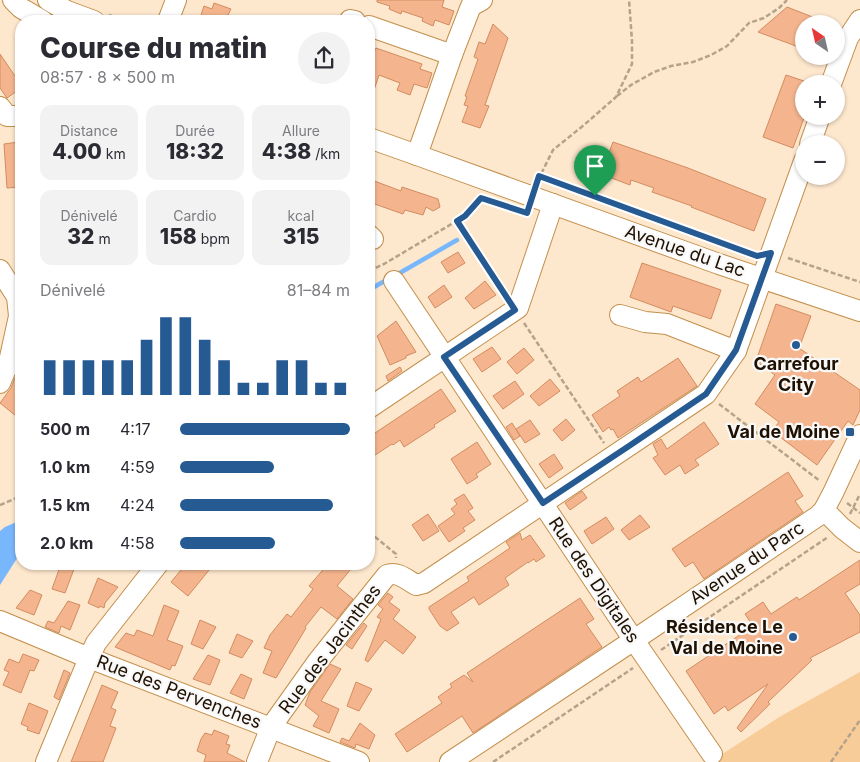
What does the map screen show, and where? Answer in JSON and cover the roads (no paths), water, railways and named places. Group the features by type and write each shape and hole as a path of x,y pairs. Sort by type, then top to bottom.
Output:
{"street":[{"path":"13,0 20,8 32,15"},
{"path":"48,0 66,11 77,15"},
{"path":"170,15 176,0"},
{"path":"417,154 470,6 482,0"},
{"path":"834,75 848,38 860,20"},
{"path":"375,28 452,55"},
{"path":"0,107 7,116 15,116"},
{"name":"Avenue du Lac","path":"375,140 719,264 860,311"},
{"path":"543,503 706,394 736,350 795,185"},
{"path":"375,404 518,308 553,204"},
{"path":"0,270 15,294"},
{"name":"Rue des Digitales","path":"394,281 712,754"},
{"path":"620,315 645,322 666,324 736,350"},
{"path":"0,383 9,362 15,334"},
{"name":"Avenue du Parc","path":"450,762 818,516 829,501 860,435"},
{"path":"829,501 842,528 860,542"},
{"name":"Rue des Jacinthes","path":"257,762 271,727 318,661 387,575 397,574 416,585 424,584 543,503"},
{"path":"46,762 96,643 153,570"},
{"name":"Rue des Pervenches","path":"0,621 89,658 359,762"}],"water":[{"path":"15,523 15,561 0,585 0,531"}],"waterway":[{"path":"398,274 457,240"},
{"path":"375,287 388,279"}],"place":[{"name":"Carrefour City","path":"796,345"},
{"name":"Val de Moine","path":"850,432"},
{"name":"Résidence Le Val de Moine","path":"793,637"}]}
